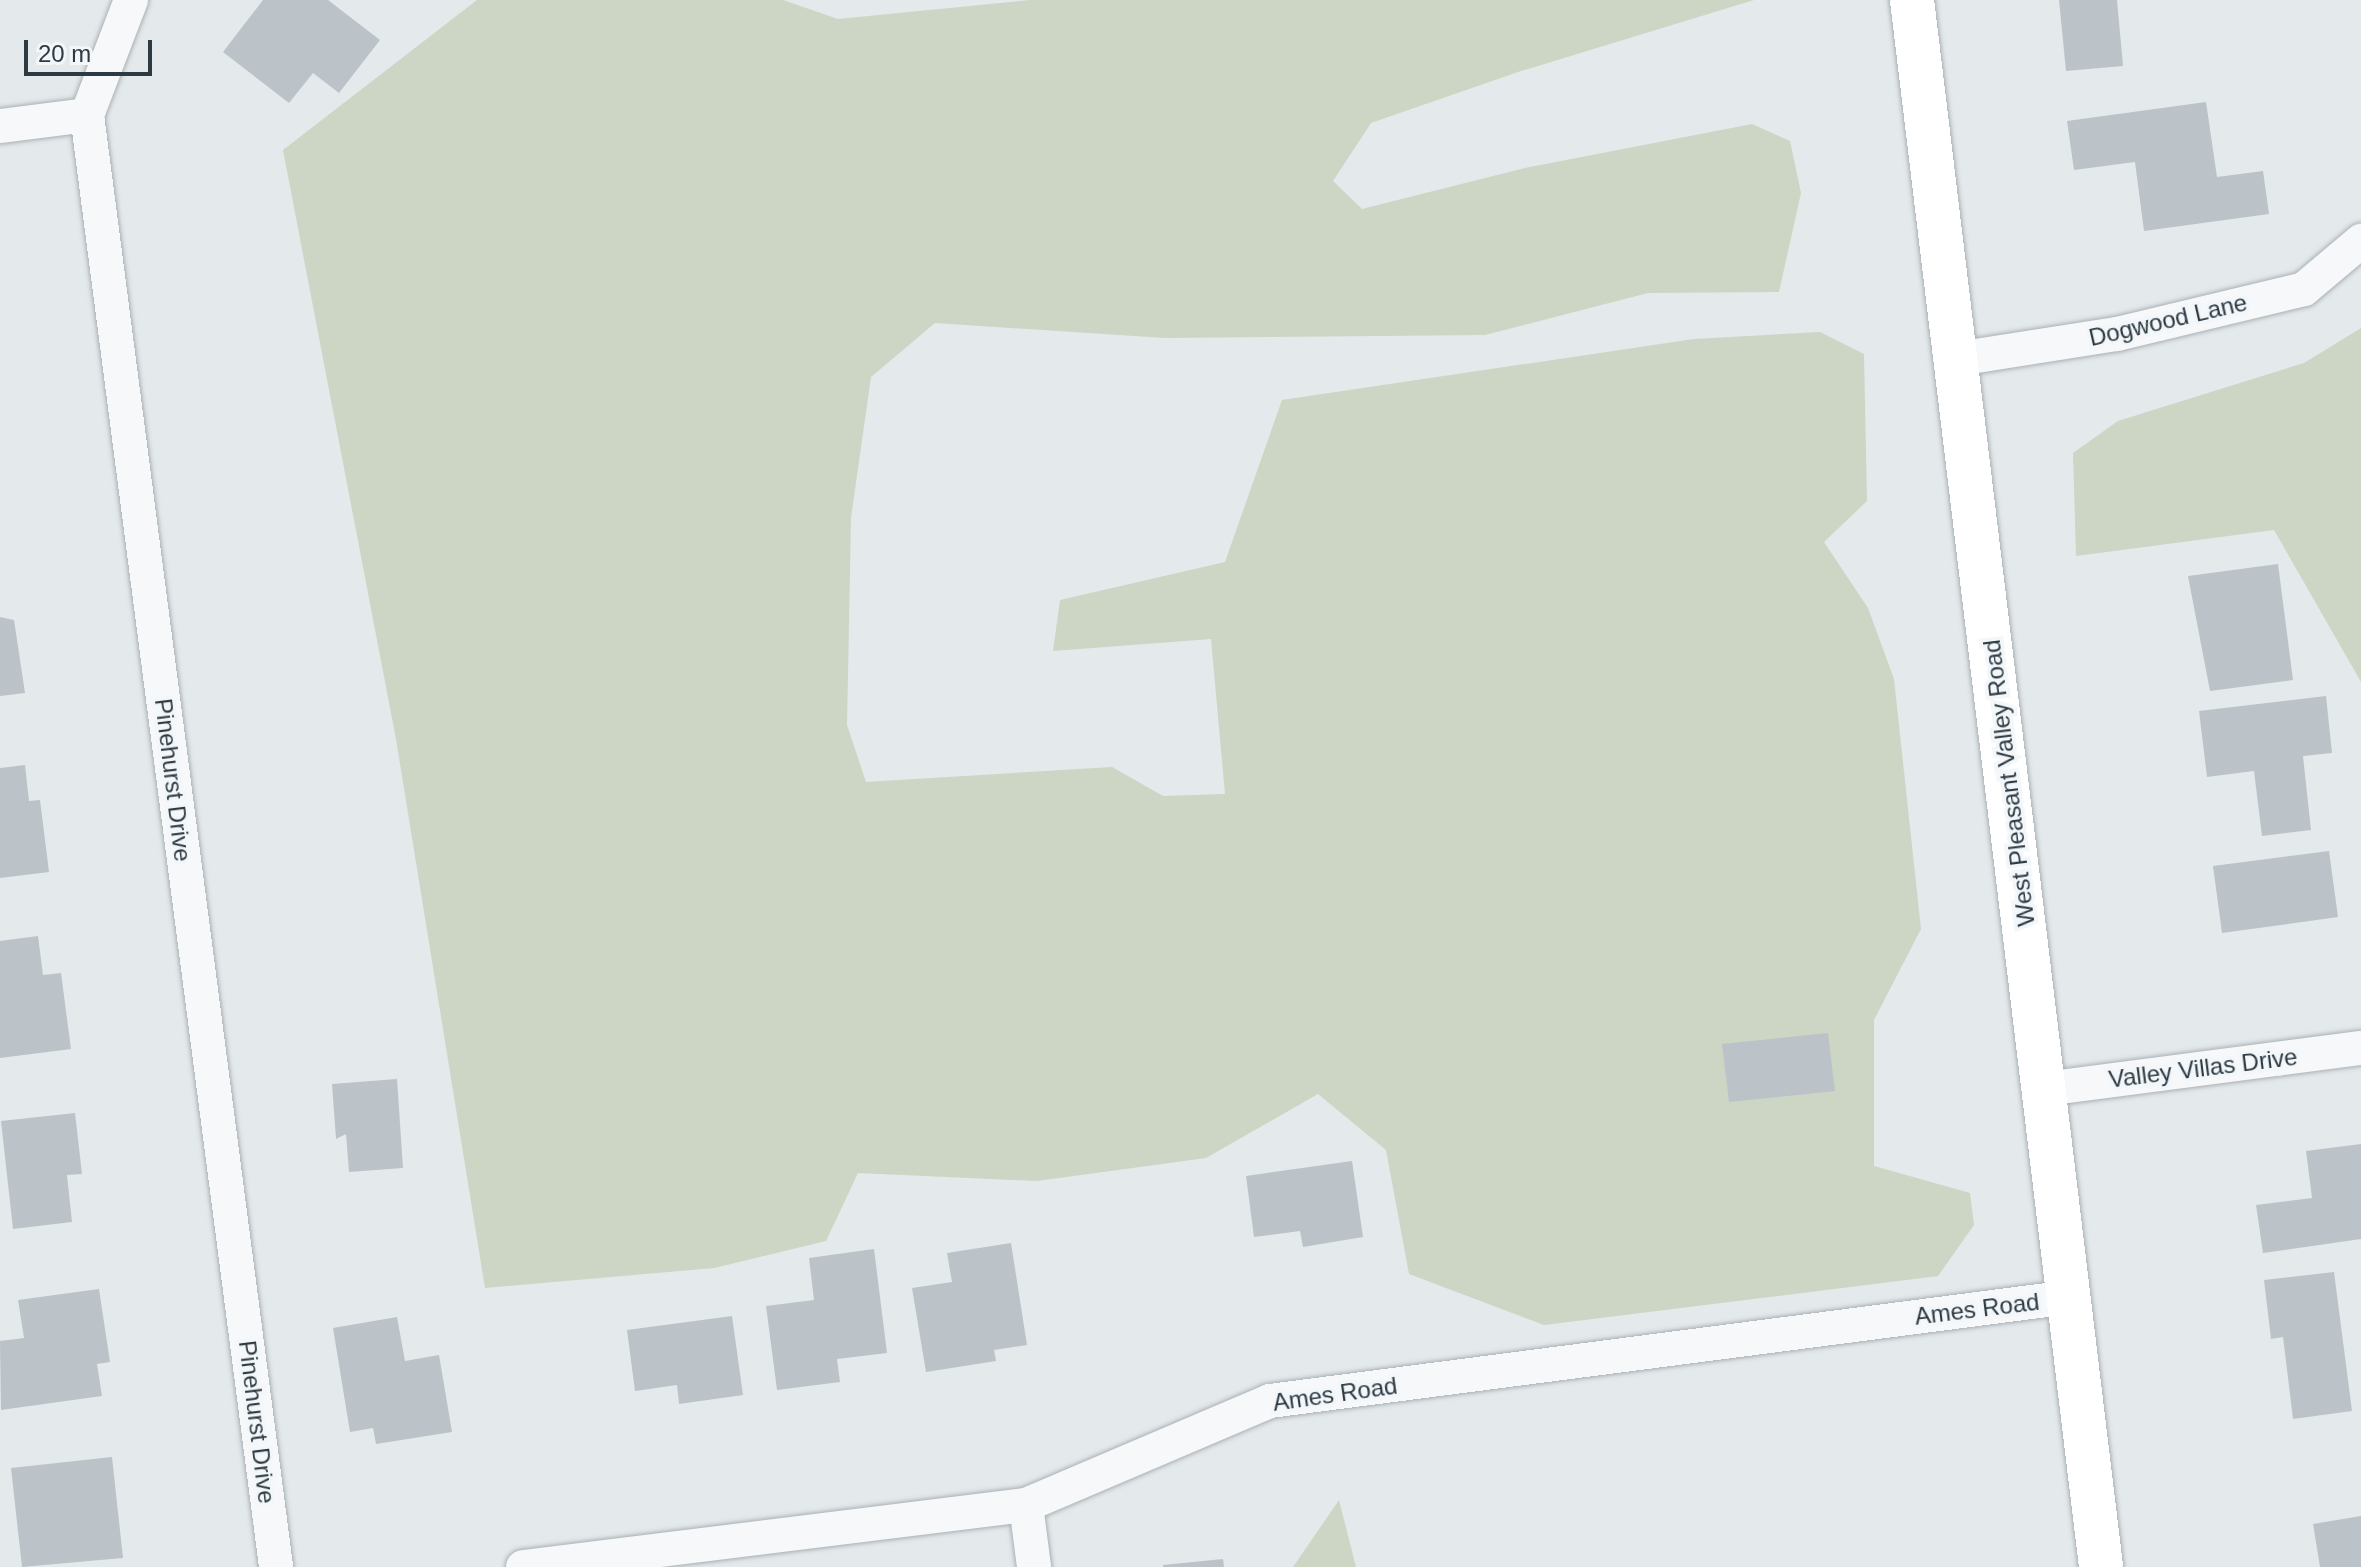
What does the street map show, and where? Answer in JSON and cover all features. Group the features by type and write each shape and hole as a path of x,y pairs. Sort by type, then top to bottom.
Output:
{"main road":[{"name":"West Pleasant Valley Road","path":"1912,0 2101,1567"}],"street":[{"name":"Pinehurst Drive","path":"131,0 87,115 276,1567"},
{"path":"0,126 87,115"},
{"name":"Dogwood Lane","path":"1957,359 2117,334 2304,289 2361,241"},
{"name":"Valley Villas Drive","path":"2045,1089 2361,1048"},
{"name":"Ames Road","path":"523,1567 1026,1505 1270,1401 2070,1297"},
{"path":"1026,1505 1034,1567"}],"green space":[{"path":"477,0 783,0 838,19 1030,0 1754,0 1518,72 1371,123 1333,181 1362,209 1525,168 1752,124 1790,141 1801,193 1779,292 1648,293 1485,335 1165,338 935,323 871,377 851,518 847,725 866,782 1112,767 1163,796 1225,794 1211,639 1053,651 1060,600 1225,562 1282,400 1694,339 1820,332 1864,354 1867,501 1824,542 1868,608 1894,679 1921,929 1874,1020 1874,1166 1970,1193 1974,1225 1938,1276 1544,1325 1409,1274 1386,1150 1318,1094 1206,1158 1037,1181 858,1173 826,1241 714,1268 485,1288 396,739 283,150"},
{"path":"2361,328 2361,682 2274,530 2076,556 2073,453 2118,421 2304,363"},
{"path":"1339,1500 1356,1567 1293,1567"}],"building":[{"path":"263,0 328,0 380,40 339,93 313,73 289,103 223,52"},
{"path":"2059,0 2117,0 2123,66 2066,71"},
{"path":"2206,102 2217,177 2263,171 2269,214 2144,231 2135,162 2074,170 2067,121"},
{"path":"2278,564 2293,680 2210,691 2188,576"},
{"path":"0,617 14,620 25,693 0,696"},
{"path":"2326,696 2332,753 2303,756 2311,830 2262,836 2254,771 2207,777 2199,711"},
{"path":"25,765 29,801 40,800 49,872 0,878 0,768"},
{"path":"2329,851 2338,917 2222,933 2213,866"},
{"path":"38,936 43,975 61,973 71,1049 0,1058 0,941"},
{"path":"1828,1033 1835,1091 1729,1102 1722,1044"},
{"path":"397,1079 403,1168 349,1172 346,1134 336,1139 332,1084"},
{"path":"75,1113 82,1174 67,1175 72,1222 13,1229 1,1121"},
{"path":"2361,1144 2361,1239 2263,1253 2256,1205 2312,1198 2306,1151"},
{"path":"1352,1161 1363,1237 1303,1247 1300,1231 1254,1237 1246,1176"},
{"path":"1011,1243 1027,1345 994,1350 996,1361 926,1372 912,1288 952,1282 947,1253"},
{"path":"874,1249 887,1353 837,1359 840,1382 777,1390 766,1306 814,1300 809,1258"},
{"path":"2334,1272 2352,1411 2293,1419 2283,1337 2271,1339 2264,1280"},
{"path":"99,1289 110,1362 97,1364 102,1396 1,1410 0,1341 24,1338 18,1300"},
{"path":"732,1316 743,1395 679,1404 677,1385 635,1391 627,1330"},
{"path":"397,1317 405,1361 439,1355 452,1432 376,1444 373,1428 350,1432 333,1328"},
{"path":"112,1457 123,1558 22,1567 11,1468"},
{"path":"2361,1516 2361,1567 2320,1567 2313,1524"},
{"path":"1223,1559 1224,1567 1163,1567 1163,1565"}]}
